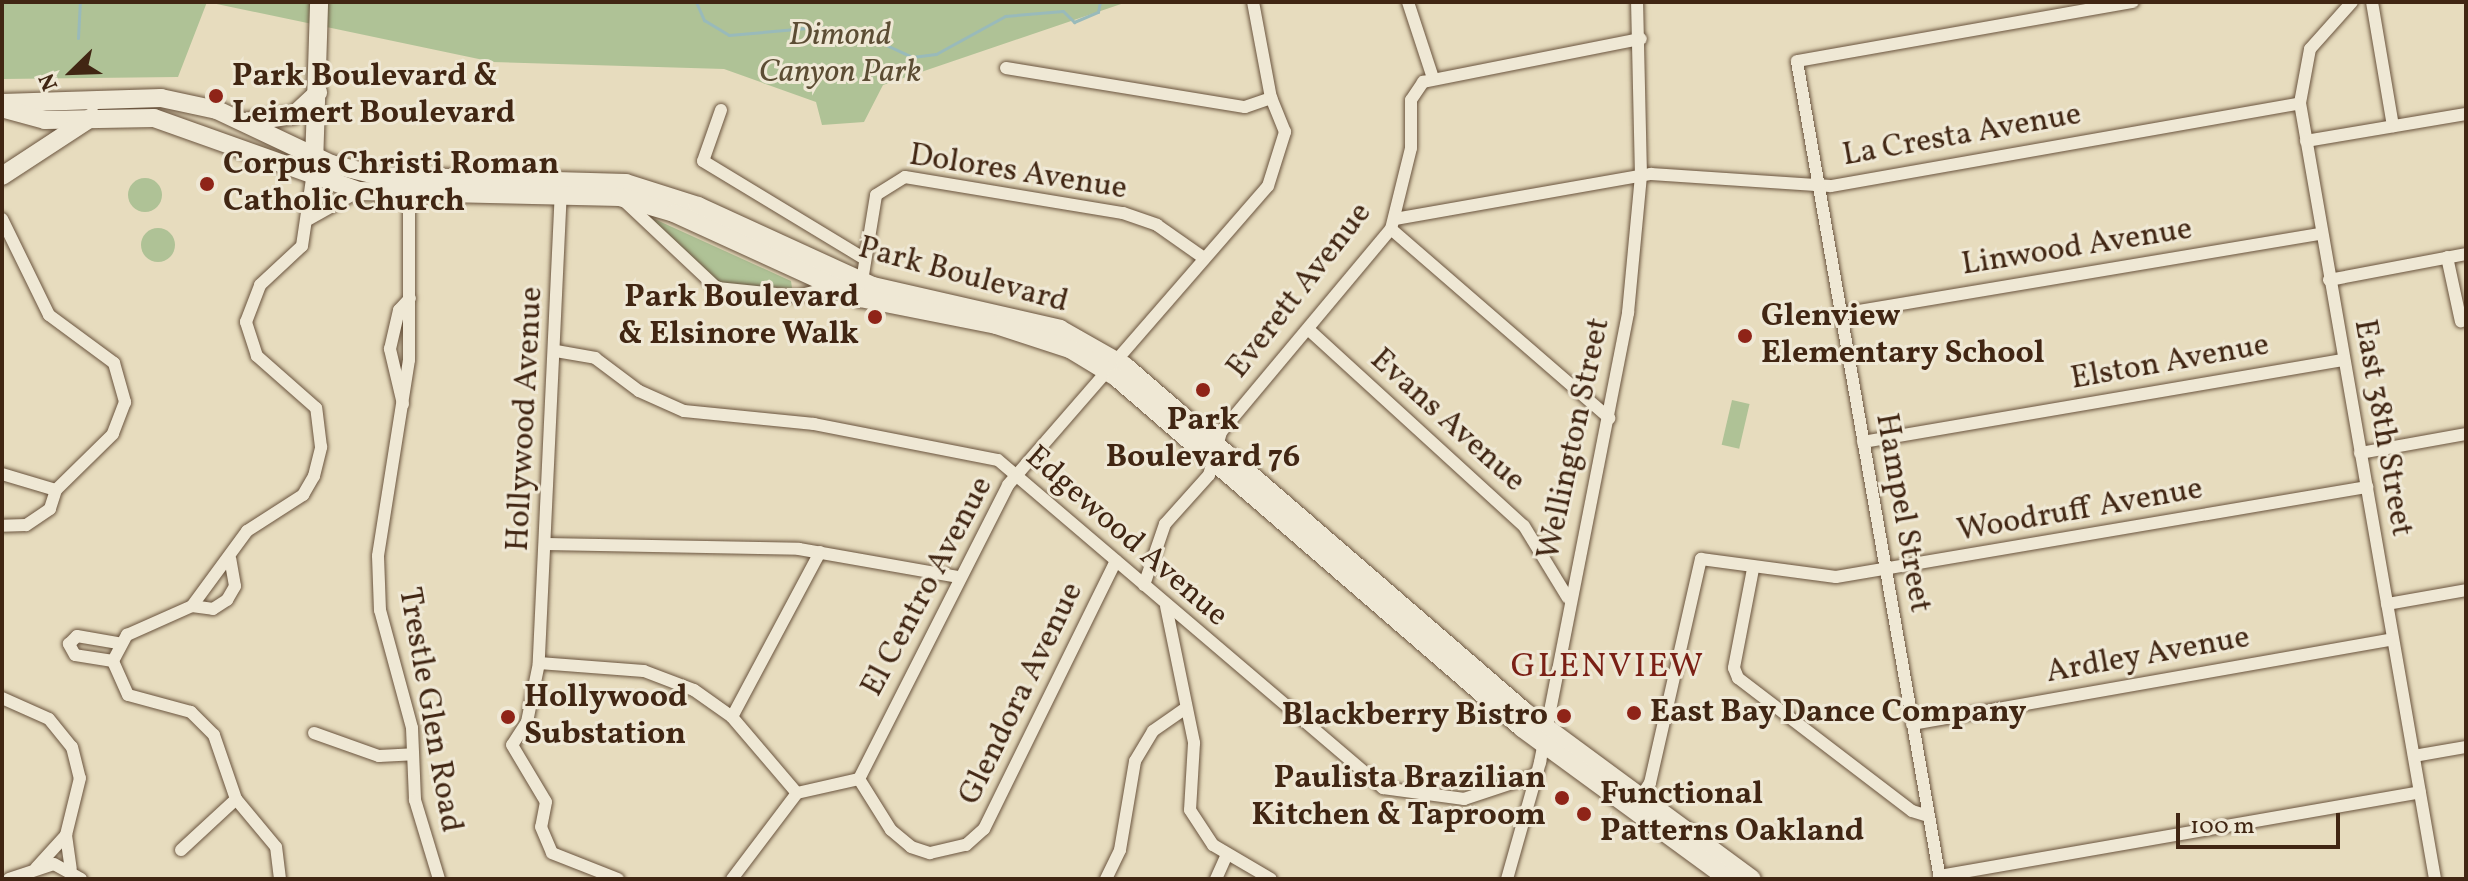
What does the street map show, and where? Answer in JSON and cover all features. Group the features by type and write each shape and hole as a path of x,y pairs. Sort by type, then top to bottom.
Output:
{"main road":[{"path":"312,179 318,93 319,2"},
{"path":"245,122 294,115 318,93"},
{"name":"Park Boulevard","path":"45,111 161,98 245,122 315,156 409,186"},
{"name":"Park Boulevard","path":"2,106 92,117 154,118 200,130 312,179 359,191 409,186 561,184 671,196 860,290"},
{"path":"39,149 45,111"},
{"path":"2,176 92,117"},
{"name":"Park Boulevard","path":"561,184 674,213 831,288 860,290 1039,321 1110,364 1544,734 1637,803 1752,879"},
{"name":"Park Boulevard","path":"1637,803 1728,879"}],"street":[{"name":"El Centro Avenue","path":"859,779 958,577 1017,475 1204,258 1281,161 1285,132 1271,98 1253,2"},
{"path":"1408,2 1432,75 1641,39"},
{"name":"Wellington Street","path":"1507,879 1544,734 1568,598 1609,418 1641,176 1641,39 1637,2"},
{"name":"Hampel Street","path":"1940,878 1797,61 2133,2"},
{"path":"2372,2 2393,126"},
{"name":"East 38th Street","path":"2342,4 2310,49 2300,103 2435,879"},
{"path":"1006,68 1245,107 1271,98"},
{"name":"Everett Avenue","path":"1144,585 1165,524 1209,475 1216,453 1308,329 1393,224 1411,148 1411,100 1432,75"},
{"name":"La Cresta Avenue","path":"1393,224 1641,176 1818,182 2300,103"},
{"path":"721,110 703,161 865,259"},
{"path":"2306,141 2466,114"},
{"name":"Dolores Avenue","path":"860,290 876,195 905,177 1123,213 1157,225 1204,258"},
{"path":"113,661 75,655 69,644 77,636 118,643 192,606 230,559 247,531 303,495 316,470 316,408 257,356 246,322 260,285 302,246 309,219 312,179"},
{"name":"Hollywood Avenue","path":"561,184 556,351 539,663 527,722 512,745 546,802 544,841 564,860 618,879"},
{"name":"Trestle Glen Road","path":"409,186 410,298 405,407 378,559 380,610 413,754 415,800 439,879"},
{"path":"309,219 359,191"},
{"name":"Park Boulevard","path":"620,197 717,288 796,296 831,288"},
{"path":"2,219 49,315 101,349 125,388 113,434 56,490 39,519 2,526"},
{"path":"1393,224 1609,418"},
{"name":"Linwood Avenue","path":"1841,314 2321,234"},
{"path":"2329,280 2466,254"},
{"path":"2447,257 2461,322"},
{"name":"Trestle Glen Road","path":"405,407 390,349 399,310 410,298"},
{"name":"Evans Avenue","path":"1308,329 1524,526 1568,598"},
{"name":"Edgewood Avenue","path":"556,351 595,358 639,391 684,411 814,424 976,454 1017,475 1166,606 1383,788 1464,799 1533,776"},
{"name":"Elston Avenue","path":"1863,442 2344,360"},
{"path":"2360,453 2466,434"},
{"path":"2,474 56,490"},
{"name":"Woodruff Avenue","path":"1637,803 1697,572 1707,557 1753,569 1810,578 1886,570 2367,487"},
{"path":"546,544 820,552 958,577"},
{"path":"732,717 820,552"},
{"path":"192,606 213,609 227,600 235,586 230,559"},
{"name":"Glendora Avenue","path":"859,779 891,830 911,847 930,853 966,845 984,829 1116,561"},
{"path":"1753,569 1738,678 1912,811 1928,816"},
{"path":"2387,604 2466,590"},
{"path":"1166,606 1194,743 1190,810 1227,854 1271,879"},
{"name":"Ardley Avenue","path":"1912,724 2393,639"},
{"path":"118,643 113,661 128,695 178,707 203,722 223,750 236,799 270,833 280,879"},
{"path":"539,663 644,671 694,690 732,717 797,793"},
{"path":"2,698 49,719 72,747 79,795 66,835 36,868"},
{"path":"1106,879 1120,850 1135,761 1153,731 1186,708"},
{"path":"314,733 379,756 413,754"},
{"path":"2414,756 2466,747"},
{"path":"732,879 797,793 859,779"},
{"path":"1940,878 2420,792"},
{"path":"181,850 236,799"},
{"path":"66,835 71,869 81,879"},
{"path":"1216,879 1227,854"},
{"path":"9,879 36,868 71,869"}],"green space":[{"path":"2,2 207,2 178,77 2,79"},
{"name":"Dimond Canyon Park","path":"207,2 1127,2 883,85 864,122 822,125 816,102 724,69 493,62"},
{"path":"145,178 157,183 162,195 157,207 145,212 133,207 128,195 133,183"},
{"path":"650,217 791,281 792,288 722,286"},
{"path":"158,228 170,233 175,245 170,257 158,262 146,257 141,245 146,233"},
{"path":"1732,400 1750,404 1739,449 1722,445"}],"waterway":[{"path":"78,38 80,2"},
{"path":"696,2 704,20 729,35 819,27 858,32 912,57 936,54 1005,16 1063,11 1074,22 1098,12 1100,2"}],"place":[{"name":"Park Boulevard & Leimert Boulevard","path":"216,96"},
{"name":"Corpus Christi Roman Catholic Church","path":"207,184"},
{"name":"Park Boulevard & Elsinore Walk","path":"875,317"},
{"name":"Glenview Elementary School","path":"1745,336"},
{"name":"Park Boulevard 76","path":"1203,390"},
{"name":"East Bay Dance Company","path":"1634,713"},
{"name":"Blackberry Bistro","path":"1564,716"},
{"name":"Hollywood Substation","path":"508,717"},
{"name":"Paulista Brazilian Kitchen & Taproom","path":"1562,798"},
{"name":"Functional Patterns Oakland","path":"1584,814"}],"district":[{"name":"GLENVIEW","path":"1608,668"}]}
